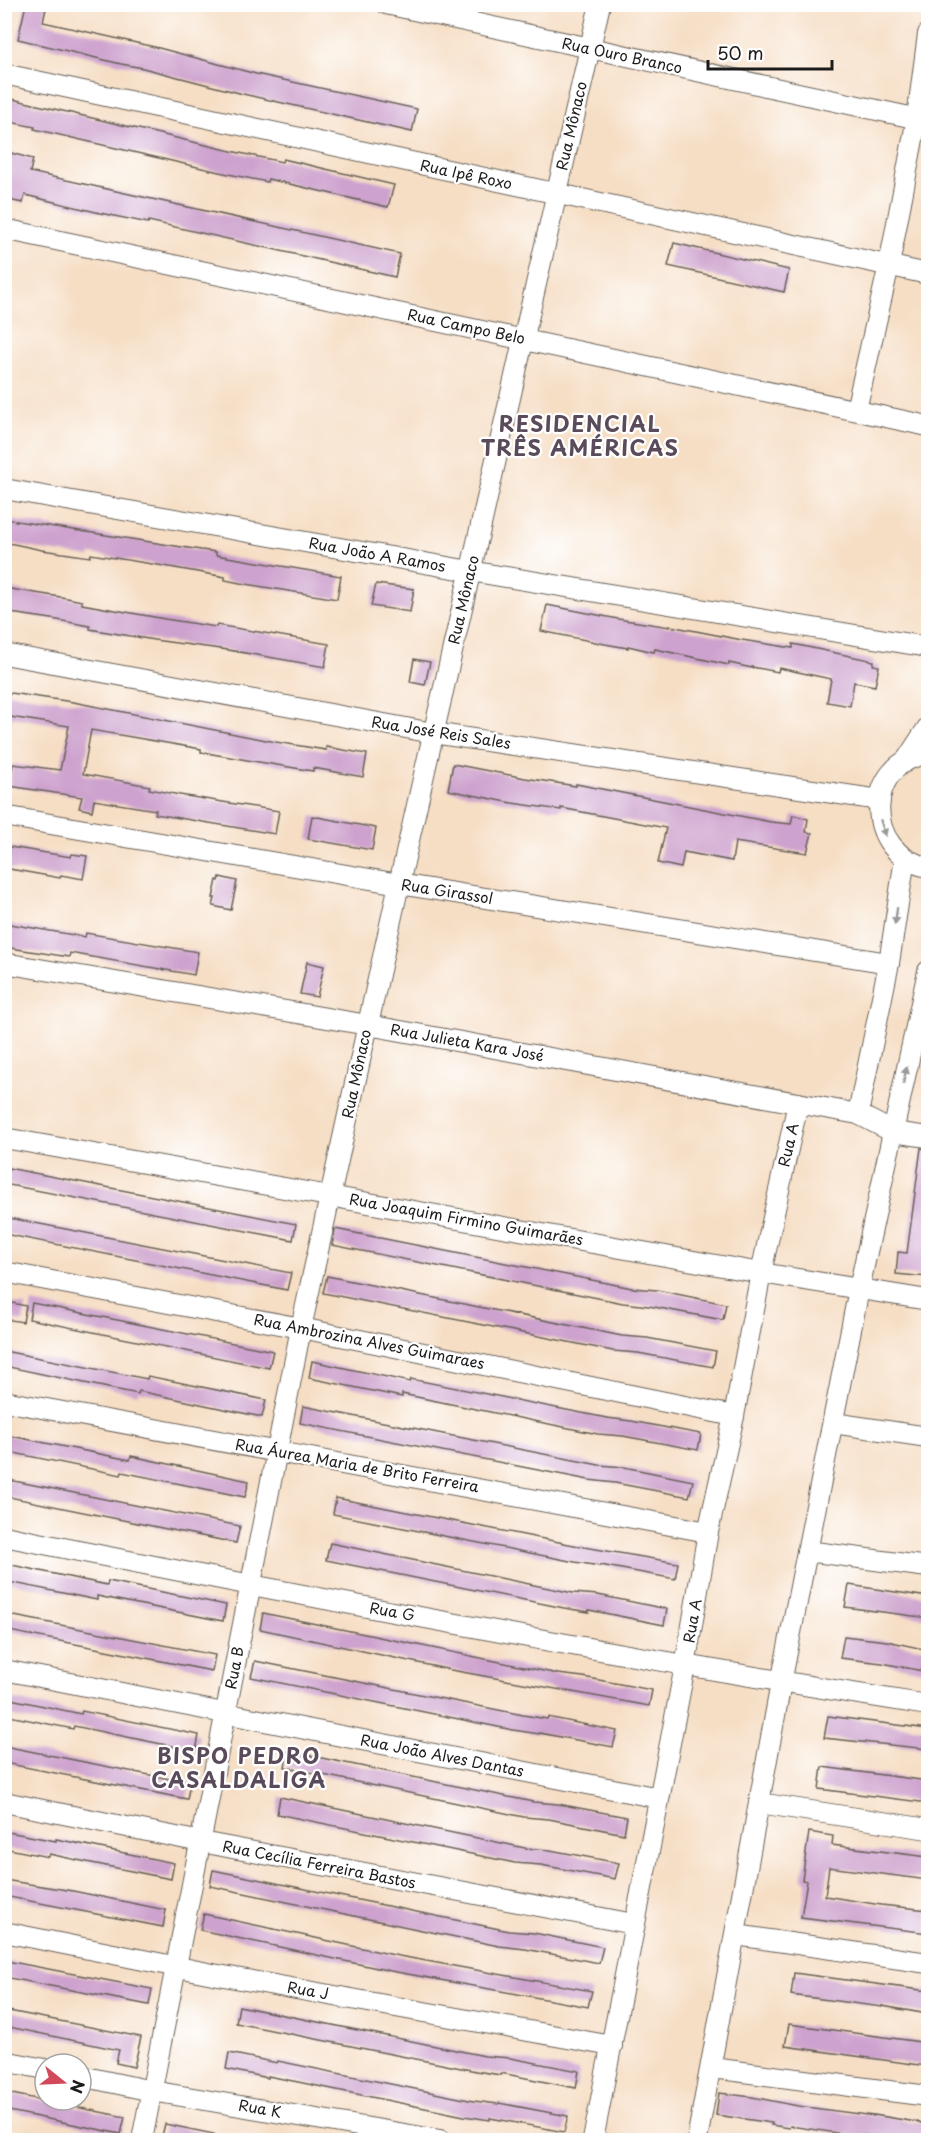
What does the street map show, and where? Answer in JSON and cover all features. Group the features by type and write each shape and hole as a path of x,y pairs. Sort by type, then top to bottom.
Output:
{"street":[{"name":"Rua Ouro Branco","path":"386,4 923,120"},
{"name":"Rua Mônaco","path":"330,1195 600,4"},
{"path":"856,410 923,120 928,34"},
{"name":"Rua Ipê Roxo","path":"4,74 928,274"},
{"name":"Rua Campo Belo","path":"4,229 928,426"},
{"name":"Rua João A Ramos","path":"4,489 470,571 928,647"},
{"name":"Rua José Reis Sales","path":"4,654 433,733 880,800"},
{"path":"928,727 905,762 889,779 880,800 879,813 884,833 895,850 905,858 928,867"},
{"path":"905,762 928,754"},
{"name":"Rua Girassol","path":"4,816 399,884 889,963"},
{"path":"858,1114 889,963 905,858"},
{"name":"Rua Julieta Kara José","path":"4,963 368,1025 858,1114 893,1132 928,1137"},
{"path":"697,2140 807,1551 859,1289 928,971"},
{"name":"Rua A","path":"593,2140 685,1666 708,1532 798,1104"},
{"name":"Rua Joaquim Firmino Guimarães","path":"4,1138 761,1273 928,1300"},
{"name":"Rua B","path":"142,2140 301,1328 330,1195"},
{"name":"Rua Ambrozina Alves Guimaraes","path":"4,1272 301,1328 734,1416"},
{"name":"Rua Áurea Maria de Brito Ferreira","path":"4,1401 708,1532"},
{"path":"833,1423 928,1437"},
{"name":"Rua G","path":"4,1536 251,1586 685,1666 928,1706"},
{"path":"807,1551 928,1567"},
{"name":"Rua João Alves Dantas","path":"4,1670 659,1798"},
{"name":"Rua Cecília Ferreira Bastos","path":"4,1802 201,1842 634,1924"},
{"path":"759,1803 928,1829"},
{"name":"Rua J","path":"4,1932 177,1967 612,2046"},
{"path":"736,1935 928,1963"},
{"path":"4,2061 33,2067"},
{"path":"712,2068 928,2096"},
{"name":"Rua K","path":"93,2079 152,2091 440,2140"}],"building":[{"path":"26,4 47,4 43,22 159,48 256,74 417,109 412,132 243,94 18,39"},
{"path":"8,98 231,151 282,162 283,159 394,185 388,207 268,179 267,182 219,172 10,122 11,115 5,114"},
{"path":"11,153 33,159 30,172 400,254 395,277 25,195 23,203 4,199 4,184"},
{"path":"674,243 789,270 784,292 668,266"},
{"path":"4,519 216,552 216,555 341,576 337,599 240,583 225,580 225,577 164,566 91,554 90,557 42,550 4,542"},
{"path":"376,584 414,589 410,612 371,606"},
{"path":"4,588 67,598 82,601 82,604 165,619 216,627 217,625 329,644 325,667 154,640 90,629 90,626 4,612"},
{"path":"547,605 742,640 793,648 793,644 874,661 873,665 879,666 875,686 854,682 850,706 827,702 831,679 779,668 778,672 729,663 729,665 655,649 654,652 628,646 628,648 541,631"},
{"path":"414,659 430,662 425,685 410,682"},
{"path":"4,692 73,702 276,742 367,754 363,777 201,752 201,749 91,730 83,774 150,786 149,789 180,795 279,811 275,834 155,814 156,810 94,800 92,811 79,808 82,797 9,786 13,764 60,770 69,726 4,716"},
{"path":"453,764 525,778 576,786 576,784 771,822 791,824 793,815 808,819 806,832 812,833 807,853 735,842 732,861 684,852 681,868 658,863 666,828 561,808 561,810 512,803 448,790"},
{"path":"312,816 376,828 372,850 308,839"},
{"path":"4,846 71,857 72,854 87,856 83,879 61,875 60,878 4,868"},
{"path":"220,877 237,881 231,910 213,906 217,880 219,881"},
{"path":"4,923 85,937 86,933 198,952 194,975 70,953 69,957 4,947"},
{"path":"307,962 324,966 317,997 300,994"},
{"path":"921,1148 928,1149 928,1277 896,1274 898,1252 907,1253"},
{"path":"8,1168 296,1224 293,1240 4,1184"},
{"path":"4,1217 291,1273 287,1290 4,1234"},
{"path":"335,1229 632,1288 657,1290 726,1304 723,1320 623,1303 332,1245"},
{"path":"327,1276 622,1336 647,1338 716,1351 713,1367 638,1353 613,1351 323,1293"},
{"path":"8,1302 26,1306 23,1322 4,1319"},
{"path":"32,1303 273,1351 269,1368 29,1319"},
{"path":"4,1351 147,1379 148,1376 266,1400 262,1417 139,1391 138,1394 4,1366"},
{"path":"312,1361 410,1382 411,1379 701,1434 698,1450 623,1436 598,1434 402,1394 402,1397 309,1378"},
{"path":"303,1406 599,1465 624,1467 693,1481 689,1497 589,1480 300,1423"},
{"path":"6,1435 130,1460 131,1456 249,1481 245,1497 122,1472 121,1475 4,1451"},
{"path":"4,1479 240,1526 236,1543 4,1496"},
{"path":"336,1498 584,1547 678,1563 675,1579 575,1562 333,1514"},
{"path":"330,1543 573,1593 598,1595 667,1609 664,1625 589,1610 589,1612 564,1608 326,1560"},
{"path":"7,1564 107,1585 108,1581 226,1605 223,1621 97,1596 97,1600 4,1581"},
{"path":"849,1585 928,1597 928,1618 845,1607"},
{"path":"263,1613 558,1674 652,1690 649,1706 451,1670 260,1629"},
{"path":"4,1614 215,1655 212,1671 4,1630"},
{"path":"844,1636 887,1641 928,1650 928,1672 840,1658"},
{"path":"255,1661 523,1715 547,1719 548,1717 617,1731 613,1747 513,1730 251,1677"},
{"path":"6,1698 199,1735 196,1751 74,1726 73,1729 4,1715"},
{"path":"828,1716 928,1729 928,1749 824,1738"},
{"path":"4,1746 190,1783 187,1799 4,1763"},
{"path":"288,1751 533,1802 558,1804 627,1817 624,1834 549,1819 524,1817 285,1767"},
{"path":"822,1767 928,1781 928,1803 819,1789"},
{"path":"280,1797 525,1848 550,1850 619,1863 615,1879 541,1865 515,1863 277,1814"},
{"path":"8,1832 56,1841 56,1839 174,1863 171,1879 49,1854 48,1857 4,1848"},
{"path":"809,1832 833,1836 832,1845 928,1857 928,1880 829,1867 825,1896 928,1910 928,1933 801,1917 807,1881 802,1880"},
{"path":"213,1870 509,1931 534,1933 603,1947 599,1963 499,1946 210,1886"},
{"path":"4,1880 166,1910 163,1927 4,1896"},
{"path":"204,1914 399,1956 592,1991 588,2007 391,1971 200,1930"},
{"path":"7,1961 152,1989 149,2005 4,1977"},
{"path":"794,1973 928,1991 928,2014 791,1995"},
{"path":"239,2006 485,2056 510,2058 579,2071 576,2088 501,2073 501,2075 476,2071 236,2023"},
{"path":"4,2010 141,2037 134,2067 116,2063 119,2050 4,2026"},
{"path":"789,2024 928,2043 926,2066 785,2046"},
{"path":"229,2053 474,2101 499,2103 568,2116 564,2132 490,2118 490,2120 464,2116 226,2069"},
{"path":"7,2093 33,2098 33,2112 93,2110 125,2117 121,2134 4,2110"},
{"path":"719,2093 928,2124 928,2140 897,2140 864,2135 864,2137 790,2126 789,2128 771,2125 772,2123 716,2115"},
{"path":"165,2124 214,2134 214,2140 161,2140"}],"district":[{"name":"RESIDENCIAL TRÊS AMÉRICAS","path":"580,437"},
{"name":"BISPO PEDRO CASALDALIGA","path":"239,1769"}]}
